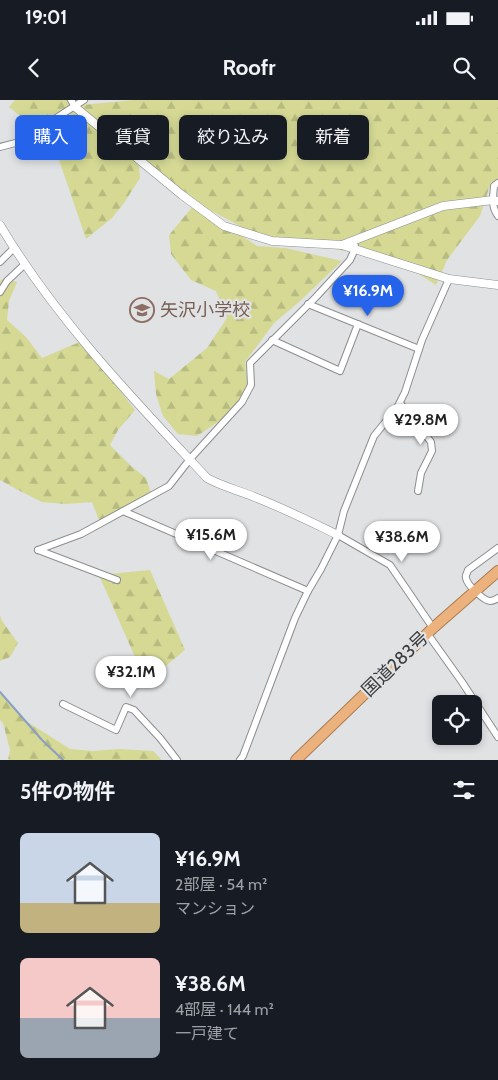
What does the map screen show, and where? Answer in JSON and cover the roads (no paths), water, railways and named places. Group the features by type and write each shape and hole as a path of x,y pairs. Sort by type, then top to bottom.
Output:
{"highway":[{"name":"国道283号","path":"296,760 430,630 498,571"}],"street":[{"path":"0,147 19,142 73,103 84,100"},
{"path":"73,103 182,195 224,226 272,241 342,245 449,278 498,285"},
{"path":"498,184 494,186 496,200 494,208 498,216"},
{"path":"342,245 442,206 496,200"},
{"path":"0,226 63,316 124,387 207,478 302,517 390,565 498,737"},
{"path":"116,580 38,550 81,534 168,486 242,402 252,386 250,363 350,260 355,249 355,240"},
{"path":"0,262 14,248"},
{"path":"0,292 7,281 25,264"},
{"path":"240,760 295,618 338,535 344,511 374,436 398,408 419,349 449,278"},
{"path":"308,304 419,349"},
{"path":"272,340 340,371 358,324"},
{"path":"400,403 431,442 432,451 421,473 418,491"},
{"path":"123,511 308,591"},
{"path":"498,548 468,570 466,576 467,581 487,600 493,601 498,598"},
{"path":"63,704 116,730 126,707 134,710 177,760"}],"waterway":[{"path":"0,692 42,740 63,760"}],"place":[{"name":"矢沢小学校","path":"142,310"}]}
